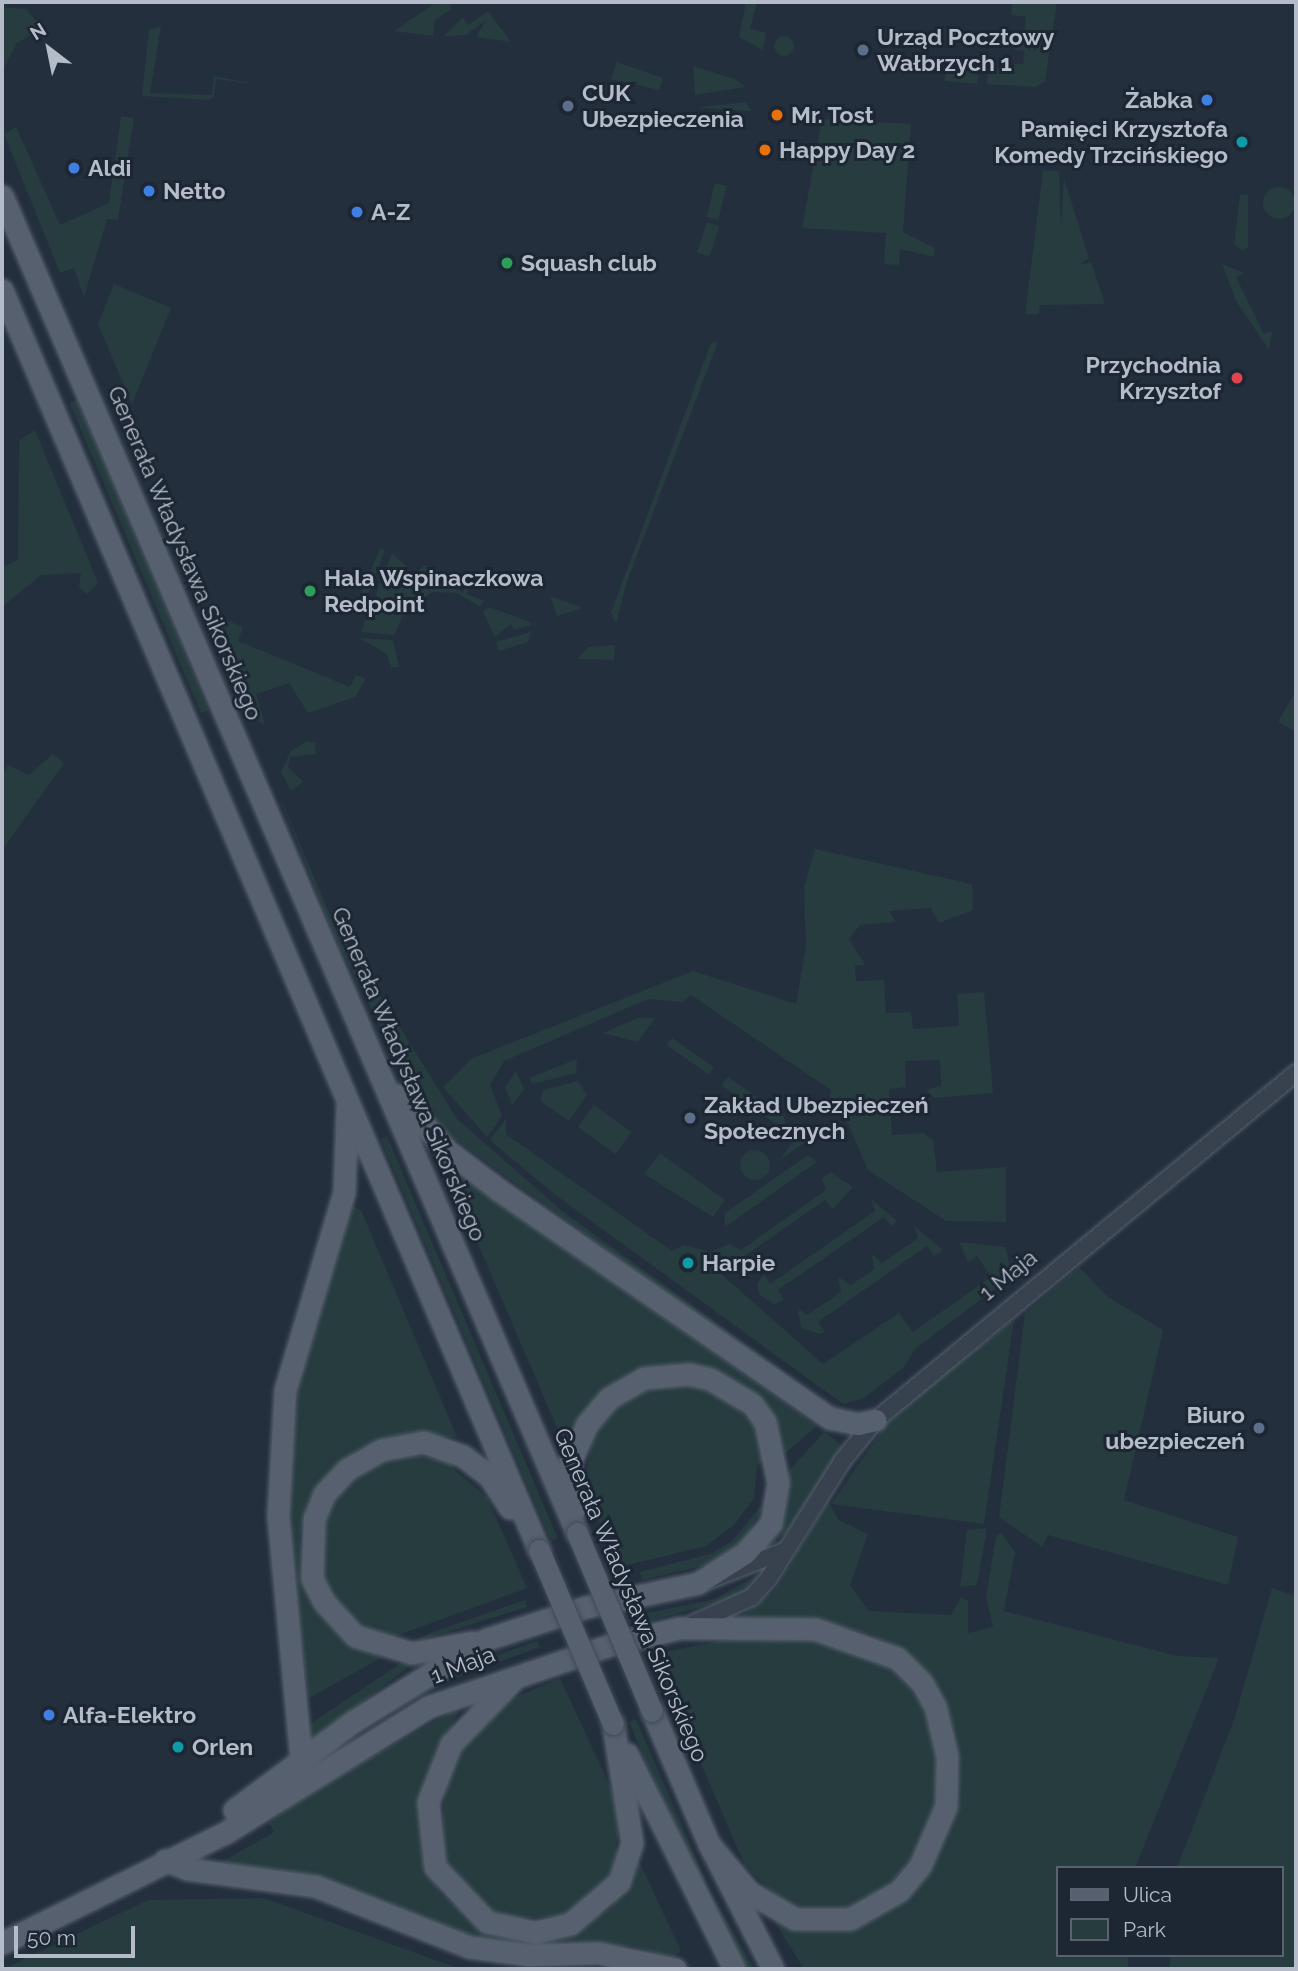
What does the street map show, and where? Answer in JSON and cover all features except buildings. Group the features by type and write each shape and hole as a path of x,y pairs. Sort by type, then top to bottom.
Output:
{"main road":[{"name":"Generała Władysława Sikorskiego","path":"2,196 387,1083 709,1844 774,1969"},
{"path":"2,290 346,1086 612,1724 734,1969"},
{"path":"387,1083 448,1151 634,1284 830,1418 844,1424 876,1420"},
{"path":"301,1760 279,1550 281,1457 298,1332 344,1192 346,1086"},
{"path":"360,1124 397,1110"},
{"path":"577,1533 570,1463 594,1415 644,1378 689,1374 710,1379 751,1404 765,1422 778,1483 771,1522 760,1538 698,1583"},
{"path":"488,1639 412,1653 355,1636 324,1602 312,1578 310,1534 324,1494 363,1459 423,1442 463,1456 489,1476 539,1550"},
{"name":"1 Maja","path":"165,1860 301,1760 488,1639 586,1607 698,1583"},
{"path":"679,1628 720,1632 785,1626 858,1639 897,1658 922,1683 935,1706 947,1756 946,1806 920,1866 899,1891 850,1919 814,1922 768,1907 709,1844"},
{"name":"1 Maja","path":"2,1943 165,1860 225,1833 428,1707 523,1670 679,1628"},
{"path":"523,1670 451,1744 428,1802 435,1867 487,1922 535,1933 570,1924 619,1882 632,1843 612,1724"},
{"path":"165,1860 187,1869 315,1886 468,1947 529,1955 598,1953 676,1969"}],"street":[{"name":"1 Maja","path":"679,1628 752,1597 876,1420 1296,1073"},
{"name":"1 Maja","path":"698,1583 734,1575 786,1550"}],"green space":[{"path":"437,2 450,2 451,9 435,20 433,36 394,31"},
{"path":"746,2 757,2 750,29 766,33 763,50 739,37"},
{"path":"1012,2 1057,2 1045,81 1036,87 987,84 988,69 1013,71 1014,64 1023,64 1024,51 1015,50 1016,38 1024,39 1026,17 1011,15"},
{"path":"2,7 26,9 42,28 17,43 2,71"},
{"path":"488,11 511,42 476,37 486,20 466,35 443,37 463,17 468,25"},
{"path":"161,26 150,93 212,95 214,76 255,84 216,79 214,96 209,100 142,96 149,30"},
{"path":"780,36 788,36 794,46 788,56 780,56 774,50 774,42"},
{"path":"617,62 663,78 659,90 611,79"},
{"path":"946,65 979,68 977,84 945,81"},
{"path":"693,66 737,80 745,87 695,95"},
{"path":"746,102 751,111 700,108 702,107"},
{"path":"121,116 134,118 118,220 107,219 84,297 74,268 60,273 4,134 16,127 60,225 109,203"},
{"path":"822,119 911,124 903,232 935,248 934,257 900,249 899,265 884,264 886,233 802,228"},
{"path":"1043,170 1059,171 1061,227 1064,179 1089,258 1079,265 1091,262 1105,304 1040,305 1039,314 1025,314"},
{"path":"715,183 727,186 718,220 707,217"},
{"path":"1279,187 1290,192 1295,203 1290,214 1279,219 1268,214 1263,203 1268,192"},
{"path":"1240,194 1248,195 1248,247 1242,251 1234,244"},
{"path":"707,222 719,226 709,256 697,252"},
{"path":"1222,264 1244,273 1236,277 1264,334 1272,331 1269,350 1236,301"},
{"path":"114,284 171,308 132,404 98,324"},
{"path":"718,342 626,584 616,624 611,613 711,343"},
{"path":"77,400 209,710 201,713 70,403"},
{"path":"35,430 98,583 87,594 79,587 81,573 41,575 2,607 2,567 18,560 19,441"},
{"path":"380,548 385,550 367,597 361,594"},
{"path":"392,553 407,567 406,573 395,570 391,582 418,591 415,573 424,566 430,567 426,579 449,587 455,577 452,588 463,592 469,583 467,594 484,601 480,607 458,593 433,592 406,608 394,635 361,632 368,613 381,608 376,594"},
{"path":"550,596 580,607 580,609 557,616"},
{"path":"489,607 530,622 531,625 514,630 511,624 495,637 483,611"},
{"path":"224,619 243,627 238,641 350,687 356,675 366,679 355,697 308,713 289,683 256,694 265,724 260,723 218,628"},
{"path":"531,632 528,642 499,651 496,642"},
{"path":"359,638 393,640 399,667 391,668 387,654"},
{"path":"615,645 614,660 577,659 588,647"},
{"path":"1296,690 1296,732 1278,722"},
{"path":"307,741 315,743 316,754 290,757 288,767 303,782 291,791 281,772 291,751"},
{"path":"53,754 64,763 2,850 2,776 8,765 29,775"},
{"path":"274,783 331,917 457,1119 561,1210 831,1406 827,1410 440,1128 407,1078 335,938"},
{"path":"815,849 972,884 973,910 939,923 931,908 889,911 896,922 860,925 849,939 865,965 855,966 856,981 884,980 886,1013 911,1012 913,1029 959,1026 957,994 984,992 993,1093 934,1098 926,1090 941,1086 940,1060 905,1061 906,1087 889,1089 892,1135 923,1133 933,1140 937,1172 1006,1167 1006,1222 946,1221 868,1170 847,1122 829,1105 831,1090 691,995 683,1002 648,999 504,1061 490,1085 502,1116 487,1137 443,1087 471,1059 693,971 796,1004 806,946 804,888"},
{"path":"638,1018 655,1018 638,1042 603,1033"},
{"path":"672,1038 714,1067 709,1075 667,1045"},
{"path":"577,1059 576,1073 532,1084 529,1078"},
{"path":"516,1071 524,1089 512,1105 505,1087"},
{"path":"728,1077 784,1116 786,1131 721,1085"},
{"path":"578,1081 587,1095 569,1121 540,1101 544,1090"},
{"path":"594,1105 631,1132 615,1154 578,1127"},
{"path":"506,1119 506,1134 672,1251 684,1245 710,1252 729,1244 741,1250 826,1190 822,1178 831,1172 853,1187 833,1209 825,1200 720,1273 823,1364 899,1313 913,1332 991,1277 977,1256 968,1262 959,1242 1006,1247 1011,1277 916,1348 903,1368 864,1398 843,1404 554,1194 490,1140"},
{"path":"799,1127 808,1140 780,1160 795,1139"},
{"path":"387,1136 558,1538 551,1541 381,1139"},
{"path":"755,1150 761,1151 769,1159 769,1171 761,1179 755,1180 749,1179 741,1171 740,1165 741,1159 749,1151"},
{"path":"660,1153 725,1200 713,1217 644,1174"},
{"path":"808,1155 817,1162 725,1227 725,1213"},
{"path":"459,1174 817,1426 783,1455 774,1422 725,1379 605,1391 565,1446 450,1179"},
{"path":"871,1199 897,1221 891,1226 884,1217 778,1290 784,1300 774,1304 760,1295 757,1284 764,1274 770,1284 875,1211"},
{"path":"346,1203 361,1210 457,1437 391,1438 363,1447 339,1463 306,1511 299,1538 312,1601 355,1646 383,1657 309,1698 285,1514 305,1337"},
{"path":"914,1226 943,1250 934,1256 927,1246 818,1322 825,1332 820,1334 801,1328 798,1308 807,1315 841,1292 838,1277 851,1285 874,1269 872,1254 882,1263 918,1238"},
{"path":"1079,1267 1108,1297 1163,1330 1124,1500 1238,1537 1228,1585 1048,1535 1042,1547 999,1517 1025,1313"},
{"path":"1014,1320 984,1524 831,1504 894,1413"},
{"path":"684,1382 728,1400 757,1429 767,1457 757,1466 754,1498 734,1525 706,1546 615,1568 585,1480 594,1428 608,1409 640,1388"},
{"path":"824,1432 843,1446 788,1531 753,1559 785,1475"},
{"path":"411,1454 455,1463 452,1468 487,1497 527,1588 390,1638 364,1631 339,1610 319,1574 318,1532 336,1491 370,1462"},
{"path":"768,1477 766,1502 744,1540 711,1564 642,1580 640,1572 710,1554 732,1541 764,1502"},
{"path":"828,1502 839,1520 868,1534 850,1585 869,1611 951,1615 961,1597 968,1601 968,1633 993,1627 986,1597 996,1536 1001,1533 1015,1552 1004,1611 1177,1656 1219,1658 1136,1866 1056,1866 1056,1957 1128,1957 1128,1969 804,1969 773,1919 809,1930 842,1930 891,1908 934,1860 956,1789 907,1655 870,1634 810,1619 737,1619 774,1591"},
{"path":"987,1528 977,1585 960,1587 967,1530"},
{"path":"762,1572 742,1596 649,1621 647,1613 715,1599"},
{"path":"1272,1588 1296,1596 1296,1969 1170,1969 1170,1957 1284,1957 1284,1866 1178,1866 1234,1720"},
{"path":"525,1600 527,1607 406,1645 430,1633"},
{"path":"801,1634 882,1658 924,1706 936,1752 937,1802 918,1851 883,1891 843,1911 790,1909 745,1866 654,1654 736,1638"},
{"path":"537,1641 540,1647 451,1680 371,1722 469,1665"},
{"path":"405,1660 414,1663 311,1741 310,1724"},
{"path":"560,1678 613,1793 620,1828 615,1849 623,1853 617,1871 567,1916 506,1919 478,1904 441,1855 445,1781 469,1734 502,1703"},
{"path":"460,1707 421,1803 425,1866 442,1895 492,1933 522,1941 555,1938 610,1909 639,1861 681,1951 672,1959 634,1946 541,1948 453,1938 323,1882 220,1863 274,1832 269,1823 310,1792"},
{"path":"636,1719 712,1895 754,1969 745,1969 687,1856 629,1722"},
{"path":"264,1898 460,1969 3,1969 148,1900"}],"place":[{"name":"Urząd Pocztowy Wałbrzych 1","path":"863,50"},
{"name":"Żabka","path":"1207,100"},
{"name":"CUK Ubezpieczenia","path":"568,106"},
{"name":"Mr. Tost","path":"777,115"},
{"name":"Pamięci Krzysztofa Komedy Trzcińskiego","path":"1242,142"},
{"name":"Happy Day 2","path":"765,150"},
{"name":"Aldi","path":"74,168"},
{"name":"Netto","path":"149,191"},
{"name":"A-Z","path":"357,212"},
{"name":"Squash club","path":"507,263"},
{"name":"Przychodnia Krzysztof","path":"1237,378"},
{"name":"Hala Wspinaczkowa Redpoint","path":"310,591"},
{"name":"Zakład Ubezpieczeń Społecznych","path":"690,1118"},
{"name":"Harpie","path":"688,1263"},
{"name":"Biuro ubezpieczeń","path":"1259,1428"},
{"name":"Alfa-Elektro","path":"49,1715"},
{"name":"Orlen","path":"178,1747"}]}
